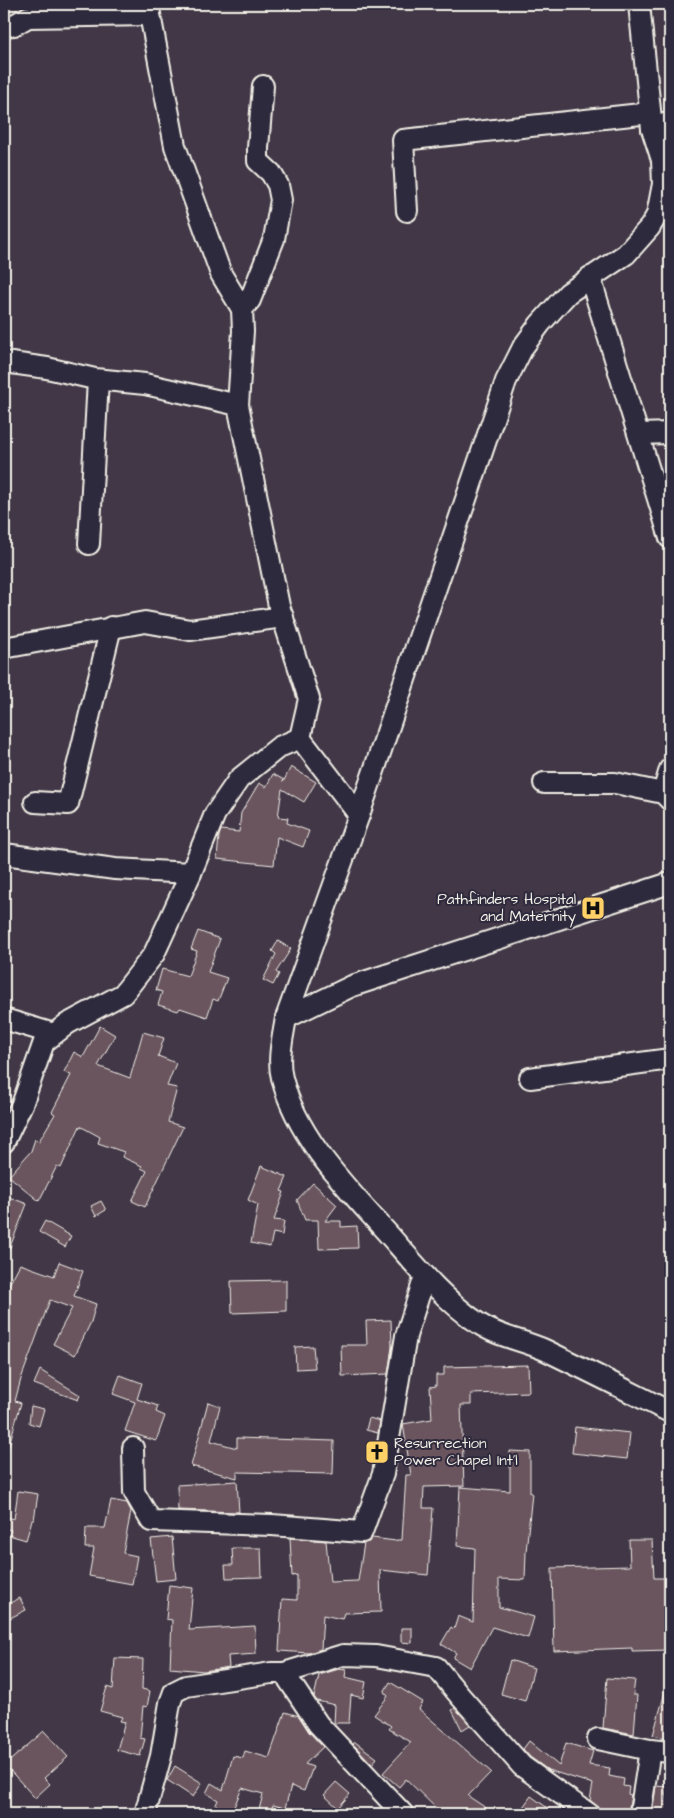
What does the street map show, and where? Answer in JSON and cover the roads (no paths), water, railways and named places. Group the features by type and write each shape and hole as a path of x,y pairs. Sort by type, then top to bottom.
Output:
{"street":[{"path":"639,4 662,160 663,184 657,215 650,227 626,254 568,293 540,324 523,347 506,381 359,815 286,1018 281,1050 282,1076 290,1102 301,1126 337,1176 425,1276 455,1304 479,1324 509,1338 543,1349 670,1412"},
{"path":"4,26 14,25 28,17 149,10 175,146 221,274 242,309 244,331 238,405 279,606 309,699 300,738"},
{"path":"242,309 250,300 274,239 281,200 278,185 271,173 258,161 263,86"},
{"path":"407,211 403,140 657,121"},
{"path":"590,277 640,434 670,538"},
{"path":"4,362 47,368 98,380 145,384 238,405"},
{"path":"89,544 98,380"},
{"path":"640,434 670,433"},
{"path":"8,647 145,622 190,630 282,617"},
{"path":"35,802 68,804 111,627"},
{"path":"300,738 359,815"},
{"path":"4,1142 23,1102 44,1042 68,1024 123,994 154,954 215,814 239,779 279,747 300,738"},
{"path":"544,783 614,784 666,797 670,769"},
{"path":"4,854 115,869 191,872"},
{"path":"286,1018 352,986 670,883"},
{"path":"4,1020 54,1034"},
{"path":"530,1078 670,1059"},
{"path":"133,1448 134,1492 151,1521 272,1525 362,1532 383,1474 406,1336 425,1276"},
{"path":"145,1814 161,1756 170,1702 174,1692 186,1686 271,1673 284,1673 343,1655 376,1656 436,1667 522,1766 588,1814"},
{"path":"284,1673 318,1724 403,1814"},
{"path":"598,1739 650,1750 670,1752"},
{"path":"640,1814 650,1750"}],"place":[{"name":"Pathfinders Hospital and Maternity","path":"593,908"},
{"name":"Resurrection Power Chapel Int'l","path":"377,1452"}]}
